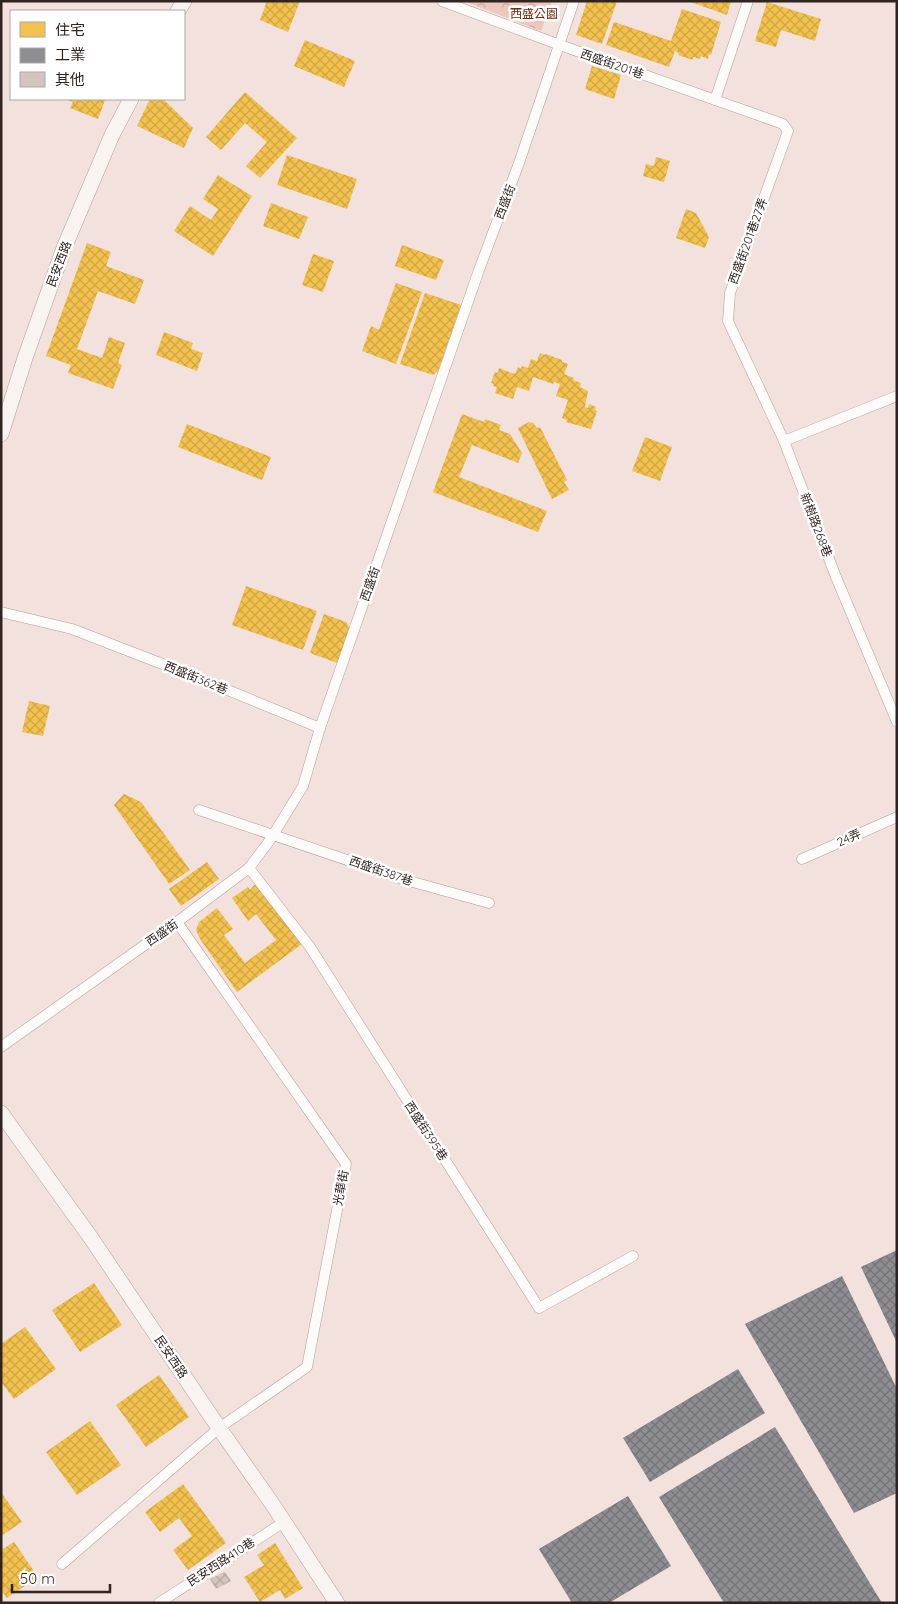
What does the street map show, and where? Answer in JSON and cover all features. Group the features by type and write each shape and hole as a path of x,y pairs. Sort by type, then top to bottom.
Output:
{"street":[{"name":"西盛街201巷","path":"442,1 783,124"},
{"name":"西盛街","path":"1,1047 250,868 303,786 320,728 519,163 574,1"},
{"path":"715,100 748,1"},
{"name":"民安西路","path":"1,434 25,358 64,248 112,135 130,100"},
{"name":"西盛街201巷27弄","path":"783,124 788,131 730,293 728,321 784,441"},
{"path":"784,441 897,396"},
{"name":"新樹路268巷","path":"784,441 836,577 897,722"},
{"name":"西盛街362巷","path":"1,612 72,629 320,728"},
{"name":"西盛街387巷","path":"199,810 409,881 489,903"},
{"name":"24弄","path":"802,858 897,816"},
{"name":"西盛街395巷","path":"250,868 310,947 539,1308 632,1256"},
{"name":"光華街","path":"62,1564 219,1428 307,1368 346,1164 177,922"},
{"name":"民安西路","path":"1,1113 91,1238 337,1603"},
{"name":"民安西路410巷","path":"159,1603 284,1522"}],"green space":[{"name":"西盛公園","path":"464,1 552,1 541,31"}],"building: 住宅":[{"path":"267,1 300,1 288,32 260,20"},
{"path":"587,1 617,1 602,44 576,35"},
{"path":"688,1 731,1 727,15"},
{"path":"767,2 821,19 815,41 781,30 776,47 755,41"},
{"path":"682,9 721,22 711,55 709,54 708,59 701,56 700,59 693,57 693,60 678,55 679,53 675,51 669,67 606,45 614,22 671,41"},
{"path":"305,40 355,61 344,87 294,66"},
{"path":"592,66 621,75 614,99 585,89"},
{"path":"245,92 297,138 260,178 246,166 267,142 245,123 221,150 206,137"},
{"path":"67,100 105,100 98,119 70,108 73,102"},
{"path":"150,100 164,100 193,128 184,148 137,126"},
{"path":"287,155 357,179 347,209 277,185"},
{"path":"656,157 670,161 664,182 643,176 646,164 654,166"},
{"path":"218,175 252,196 213,256 174,231 190,206 211,220 218,209 203,199"},
{"path":"271,203 308,217 299,239 263,226"},
{"path":"686,209 696,213 709,237 705,248 676,238"},
{"path":"87,243 111,252 106,266 144,280 135,304 98,291 77,349 102,358 109,337 125,343 118,363 122,365 113,389 68,373 71,365 46,356"},
{"path":"402,245 444,260 436,280 395,266"},
{"path":"313,254 334,261 323,292 302,285"},
{"path":"396,283 422,292 396,364 362,351 371,326 379,330"},
{"path":"425,293 461,305 438,371 433,375 400,364"},
{"path":"164,332 193,343 191,349 203,353 197,371 156,355"},
{"path":"540,353 562,360 562,362 568,364 564,374 574,378 573,380 581,383 580,387 588,391 585,407 588,408 589,404 596,407 595,410 597,411 591,429 566,422 567,420 562,418 568,400 556,396 560,384 554,382 553,384 533,377 529,391 517,387 513,399 495,393 497,387 491,383 495,372 498,373 499,368 515,374 518,367 521,369 522,366 528,368 531,359 537,361"},
{"path":"462,414 484,422 485,419 501,425 499,430 510,434 522,453 518,463 472,445 459,477 547,511 538,532 433,492"},
{"path":"529,422 533,423 537,428 540,427 567,480 564,482 569,490 552,499 518,428"},
{"path":"187,424 271,457 262,480 178,447"},
{"path":"645,437 672,447 660,481 632,471"},
{"path":"246,586 317,611 303,650 232,625"},
{"path":"324,614 346,622 352,634 340,664 310,653"},
{"path":"29,701 50,706 43,736 22,732"},
{"path":"124,794 141,802 190,870 169,884 114,805"},
{"path":"207,862 219,879 181,906 169,889"},
{"path":"261,884 302,944 237,992 200,939 196,930 199,922 217,908 233,929 224,935 245,963 276,940 256,914 248,921 232,898 248,887 250,890 254,885"},
{"path":"94,1283 122,1325 80,1352 52,1310"},
{"path":"25,1327 56,1369 14,1399 1,1382 1,1344"},
{"path":"159,1375 189,1417 146,1447 116,1405"},
{"path":"90,1421 121,1465 77,1495 46,1452"},
{"path":"183,1484 226,1543 188,1570 173,1550 192,1536 179,1518 160,1532 145,1512"},
{"path":"1,1492 22,1522 1,1536"},
{"path":"14,1542 38,1577 7,1598 1,1590 1,1550"},
{"path":"275,1543 303,1588 285,1599 280,1590 260,1602 244,1577 264,1565 257,1555"}],"building: 工業":[{"path":"897,1250 897,1343 861,1267"},
{"path":"842,1276 897,1389 897,1493 854,1513 745,1324"},
{"path":"738,1369 765,1413 650,1482 623,1438"},
{"path":"775,1427 882,1603 724,1603 659,1497"},
{"path":"628,1496 671,1566 609,1603 572,1603 539,1549"}],"building: 其他":[{"path":"225,1572 231,1581 216,1589 210,1579"}]}
